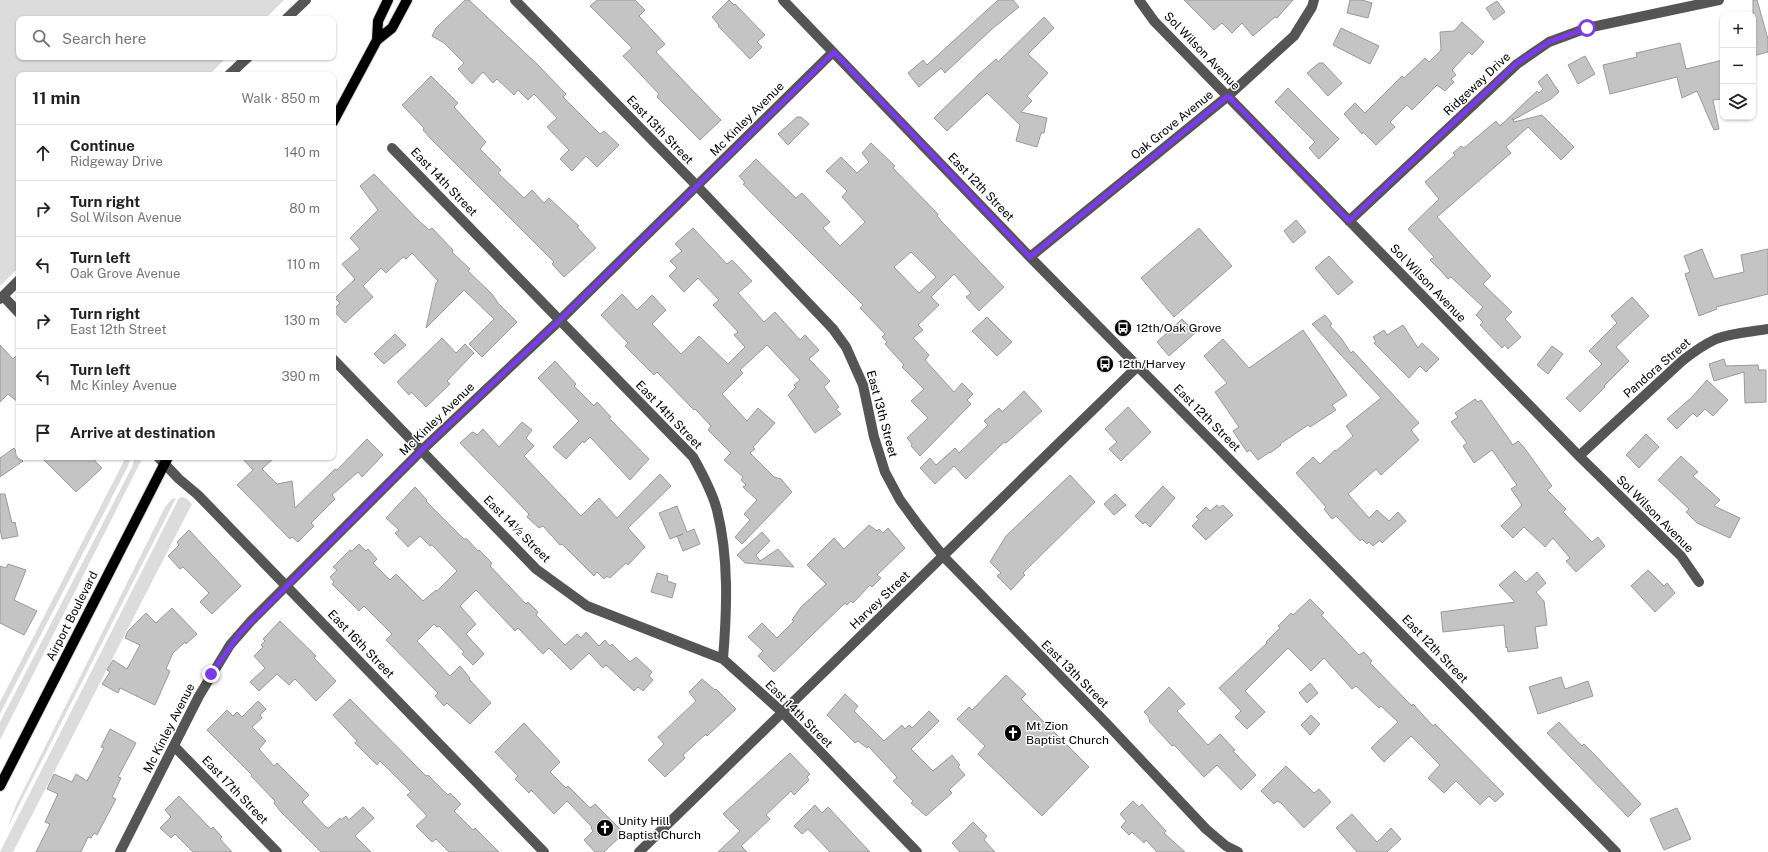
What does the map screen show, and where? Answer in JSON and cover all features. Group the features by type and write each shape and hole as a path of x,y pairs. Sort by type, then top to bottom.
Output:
{"main road":[{"path":"377,40 378,21 388,0"},
{"path":"336,116 377,40 392,28 406,0"},
{"name":"Airport Boulevard","path":"0,786 163,460"}],"street":[{"path":"289,16 306,0"},
{"name":"East 13th Street","path":"515,0 834,329 846,347 863,385 874,437 885,472 900,500 944,557 1057,675 1107,724 1206,829 1226,846 1238,852"},
{"name":"East 12th Street","path":"783,0 1030,257 1616,852"},
{"name":"Sol Wilson Avenue","path":"1139,0 1154,21 1578,456 1681,556 1699,582"},
{"name":"Oak Grove Avenue","path":"1030,257 1228,96 1294,36 1312,7 1314,0"},
{"name":"Ridgeway Drive","path":"1349,221 1516,64 1549,42 1587,28 1693,3 1719,0"},
{"name":"Mc Kinley Avenue","path":"120,852 211,674 230,645 246,627 422,450 560,320 834,52"},
{"path":"232,72 245,60"},
{"name":"East 14th Street","path":"392,148 693,457 705,478 717,509 722,542 727,605 723,659 782,712 917,852"},
{"path":"16,283 1,298 16,310"},
{"name":"Pandora Street","path":"1578,456 1696,350 1716,339 1734,334 1768,329"},
{"name":"East 14½ Street","path":"336,362 536,569 587,606 723,659"},
{"name":"Harvey Street","path":"639,852 782,712 944,557 1138,366"},
{"name":"East 16th Street","path":"164,460 179,479 198,495 544,852"},
{"name":"East 17th Street","path":"174,746 277,852"}],"shaded area":[{"path":"0,0 284,0 268,16 16,16 16,60 224,60 212,72 16,72 16,270 0,286"},
{"path":"124,460 130,460 0,714 0,702"},
{"path":"134,460 141,460 0,740 0,722 132,467"},
{"path":"183,497 192,504 13,852 0,852 179,498"},
{"path":"176,498 7,829 16,805 165,507 172,499"}],"building":[{"path":"465,0 469,0 538,65 566,94 563,97 600,134 604,131 619,145 597,167 586,156 572,171 560,159 569,150 547,127 557,118 534,94 528,100 518,90 514,95 497,79 493,83 483,72 472,84 458,69 464,63 444,43 432,36 436,28"},
{"path":"597,0 635,0 645,10 639,16 665,44 656,52 721,120 700,140 657,97 659,94 623,56 632,48 590,6"},
{"path":"729,0 734,5 735,4 765,35 757,42 762,47 750,59 718,26 719,25 712,17"},
{"path":"998,0 1013,0 1019,7 992,29 945,73 941,68 919,87 908,73 923,60 927,65"},
{"path":"1184,0 1293,0 1277,18 1275,17 1253,36 1242,23 1232,33 1222,23 1214,30"},
{"path":"1350,0 1362,0 1372,3 1368,18 1347,13"},
{"path":"1753,0 1757,0 1768,39 1768,52 1756,55 1756,12 1753,12"},
{"path":"1497,1 1505,12 1494,20 1486,8"},
{"path":"1044,17 1054,28 1028,54 1048,73 1027,96 1032,101 1021,112 1047,118 1044,133 1041,133 1037,147 1016,141 1020,125 987,93 947,131 934,118 996,59 998,62"},
{"path":"1462,22 1484,42 1472,55 1469,52 1452,70 1456,75 1451,79 1454,82 1445,91 1437,85 1412,110 1407,105 1390,122 1395,127 1376,145 1363,132 1362,134 1344,114 1355,103 1365,113 1402,76 1404,78 1425,58 1429,62 1441,50 1440,32 1454,31"},
{"path":"1341,28 1379,46 1370,64 1333,45"},
{"path":"1680,43 1686,69 1720,61 1720,99 1713,100 1719,129 1714,130 1697,91 1682,98 1677,77 1610,94 1603,65 1637,57 1636,53"},
{"path":"1585,56 1595,74 1578,84 1568,65"},
{"path":"1319,63 1323,63 1342,83 1328,96 1307,73"},
{"path":"1547,74 1559,92 1551,99 1513,120 1514,122 1542,115 1574,147 1561,160 1528,127 1506,147 1511,153 1437,217 1491,276 1483,284 1512,312 1505,319 1521,337 1508,349 1505,345 1502,348 1480,325 1483,322 1476,315 1483,307 1451,277 1448,279 1430,260 1434,257 1408,229 1439,199 1425,182 1455,155 1453,153 1461,146 1464,148 1496,121 1500,126 1537,91 1539,93 1543,89 1538,82"},
{"path":"431,76 458,103 454,107 486,142 480,149 501,170 498,173 524,198 532,190 544,203 549,198 579,226 577,227 596,248 564,277 552,264 554,262 430,138 423,130 424,128 402,105"},
{"path":"1288,88 1339,139 1319,159 1309,148 1315,142 1275,102"},
{"path":"797,117 801,117 809,124 788,145 778,134"},
{"path":"871,143 895,166 893,168 938,214 937,216 942,222 1004,287 979,311 966,297 971,293 954,274 931,297 939,305 918,325 923,330 913,338 929,355 925,360 954,392 962,383 973,394 967,400 971,404 920,456 911,446 912,444 907,438 928,418 911,401 924,389 902,367 904,365 885,344 887,342 882,337 885,334 860,308 863,305 743,184 745,183 739,176 756,159 796,198 802,193 830,222 823,228 840,246 865,222 842,197 847,191 826,171 841,157 857,173 869,162 862,153","holes":["911,252 936,277 919,293 894,267"]},
{"path":"374,174 418,220 429,230 432,228 453,250 452,252 470,269 468,271 492,294 498,303 517,322 482,357 469,344 494,319 464,290 426,328 436,283 438,281 412,253 406,259 403,257 386,273 381,268 363,286 373,297 345,323 336,313 336,307 340,303 336,297 355,279 342,264 360,249 350,238 378,210 360,186"},
{"path":"1296,220 1306,232 1293,243 1284,231"},
{"path":"693,228 727,264 732,260 752,281 738,293 764,322 775,312 800,340 805,335 819,350 809,359 830,381 824,387 839,407 836,409 841,414 815,433 788,395 796,387 794,385 800,380 767,345 740,370 743,373 722,394 747,421 758,408 775,423 753,447 755,449 750,453 774,477 781,479 792,492 742,544 735,537 750,520 744,514 757,500 743,487 746,485 741,480 743,477 724,460 731,453 708,430 711,426 695,409 694,410 657,372 654,375 625,346 628,343 601,315 622,294 637,310 652,295 666,310 652,324 681,354 699,336 728,364 745,347 734,335 738,332 713,305 719,300 698,278 684,292 669,276 677,268 670,261 682,251 675,244"},
{"path":"1199,228 1232,266 1174,317 1141,278"},
{"path":"1702,249 1714,279 1744,272 1741,255 1768,249 1768,294 1716,307 1717,309 1699,316 1685,274 1690,272 1684,256"},
{"path":"1329,256 1353,282 1338,295 1315,268"},
{"path":"1632,297 1649,316 1616,347 1629,361 1580,412 1566,398 1602,364 1589,351 1617,323 1611,316"},
{"path":"1325,315 1332,324 1330,326 1341,338 1351,353 1353,351 1419,423 1411,430 1419,440 1381,475 1376,469 1348,494 1369,518 1377,510 1389,521 1398,512 1406,521 1382,543 1380,540 1373,546 1369,542 1367,544 1362,539 1360,541 1336,516 1332,519 1324,509 1326,507 1296,473 1313,457 1320,464 1353,436 1346,426 1381,398 1312,324"},
{"path":"987,317 1012,342 997,356 972,331"},
{"path":"1182,319 1195,333 1169,356 1157,342"},
{"path":"1403,325 1418,348 1422,343 1439,359 1426,372 1420,366 1409,378 1374,343 1376,342 1373,337 1384,330 1387,335"},
{"path":"1303,330 1347,395 1332,405 1336,410 1310,427 1308,425 1258,460 1250,450 1247,452 1233,431 1239,427 1215,392 1227,383 1204,356 1223,339 1249,368"},
{"path":"395,334 406,345 384,364 374,354"},
{"path":"442,338 456,353 465,344 474,353 447,381 450,384 426,407 411,392 409,395 397,382"},
{"path":"0,345 13,359 16,356 16,401 8,394 0,402"},
{"path":"1552,346 1563,354 1548,374 1537,365"},
{"path":"1724,359 1726,366 1758,365 1759,370 1766,370 1766,402 1745,403 1744,372 1714,381 1709,364"},
{"path":"555,361 576,384 574,386 594,406 597,402 611,417 609,418 649,459 630,480 590,437 584,443 583,441 566,459 553,447 579,421 538,378"},
{"path":"1707,380 1728,400 1713,416 1705,409 1697,417 1693,413 1677,429 1667,419 1692,397"},
{"path":"1024,391 1042,411 1006,443 1004,442 966,479 954,466 935,484 920,468 930,458 936,465 955,448 959,453 988,425 984,421 999,408 1002,412"},
{"path":"1475,399 1478,402 1481,400 1513,445 1518,441 1523,446 1552,486 1547,490 1566,509 1563,512 1592,542 1598,537 1605,546 1576,572 1566,561 1570,558 1553,538 1545,547 1524,527 1513,538 1501,526 1522,505 1511,489 1517,485 1492,450 1474,463 1463,446 1467,443 1451,422 1458,417 1455,413"},
{"path":"1128,407 1151,432 1121,461 1109,449 1117,442 1105,429"},
{"path":"522,422 532,430 526,438 534,446 524,456 581,516 599,498 617,518 660,474 671,486 628,528 645,547 628,565 626,563 610,578 607,576 604,579 597,572 594,576 562,544 560,545 543,526 539,528 527,517 529,514 460,443 471,433 473,432 477,435 483,429 499,447"},
{"path":"1646,434 1659,447 1639,468 1626,455"},
{"path":"367,439 383,455 362,477 358,472 332,495 335,499 311,523 314,526 298,542 292,537 290,539 237,485 253,470 244,460 272,460 262,469 277,484 292,481 295,508 335,469 337,470"},
{"path":"14,448 16,452 16,460 23,461 0,477 0,458"},
{"path":"1681,456 1698,472 1693,476 1720,500 1714,506 1740,518 1730,538 1697,523 1686,512 1689,509 1658,480"},
{"path":"44,460 94,460 102,468 76,492"},
{"path":"1070,475 1095,502 1023,573 1025,575 1011,590 997,576 1001,573 990,562 1006,536"},
{"path":"1163,486 1175,498 1150,527 1145,522 1143,524 1135,516"},
{"path":"415,487 427,500 426,501 464,539 467,539 492,563 490,566 526,604 528,602 538,612 536,615 565,645 577,634 581,638 586,632 599,646 605,640 610,646 612,644 630,662 636,657 652,672 649,676 653,680 643,691 638,687 634,691 606,665 603,668 589,653 571,670 549,648 543,654 518,628 515,631 476,590 460,606 476,624 466,634 484,654 473,665 462,654 464,652 439,626 437,627 434,624 417,641 450,676 460,666 470,678 469,679 491,703 470,724 447,703 444,706 435,696 438,693 386,640 392,634 364,606 359,611 332,584 334,582 330,577 337,570 333,567 350,550 352,551 359,544 366,551 368,549 377,559 373,563 390,580 396,574 423,601 436,590 437,591 457,571 432,545 430,546 420,536 408,547 395,533 399,530 386,518"},
{"path":"0,494 5,494 12,523 15,522 18,536 2,539 0,529"},
{"path":"1115,494 1126,505 1114,515 1104,504"},
{"path":"1217,505 1219,508 1223,505 1233,515 1206,540 1192,526 1199,519 1196,517 1206,507 1210,511"},
{"path":"677,506 687,532 694,529 700,544 683,551 677,536 670,539 659,513"},
{"path":"869,525 877,531 879,529 883,533 888,528 905,548 877,575 881,578 872,587 870,585 853,603 851,601 847,605 845,603 774,672 758,656 763,651 748,637 762,623 777,638 794,621 792,620 801,607 826,584 807,565 834,538 844,549"},
{"path":"189,530 241,586 212,614 200,602 209,593 183,567 180,569 168,556 179,545 177,542"},
{"path":"762,532 770,541 756,555 760,561 778,549 794,567 745,563 737,555"},
{"path":"8,564 26,570 14,600 37,611 24,635 0,623 0,566 6,568"},
{"path":"1648,570 1664,586 1667,583 1675,593 1655,612 1631,586"},
{"path":"1515,571 1526,582 1537,572 1546,583 1536,592 1544,601 1547,625 1535,627 1538,648 1508,652 1507,647 1506,648 1504,625 1443,632 1441,612 1515,602 1499,585"},
{"path":"657,573 668,576 667,581 676,584 672,598 651,592"},
{"path":"1310,599 1324,613 1321,615 1359,655 1364,652 1372,661 1370,663 1412,706 1413,704 1433,726 1435,724 1504,794 1495,802 1489,796 1480,805 1456,781 1444,793 1428,778 1440,765 1411,736 1384,762 1371,748 1398,722 1381,706 1379,708 1356,686 1352,689 1324,658 1311,671 1288,648 1245,691 1265,712 1247,729 1235,717 1241,711 1219,688 1267,643 1266,642 1280,628 1278,626 1291,613 1293,615"},
{"path":"172,608 197,634 173,653 166,669 170,671 155,705 120,688 118,693 102,684 110,672 107,670 113,660 127,669 140,645 125,638 128,631 146,613 156,623"},
{"path":"280,621 316,656 314,658 336,681 316,701 295,679 289,685 277,674 259,691 250,682 265,668 254,656 263,647 261,645 265,641 263,639"},
{"name":"Mt Zion Baptist Church","path":"1006,675 1026,694 1021,699 1089,767 1042,816 978,754 985,746 957,719 969,707 972,710"},
{"path":"1561,677 1565,689 1588,681 1593,696 1538,714 1529,687"},
{"path":"702,679 715,690 716,689 736,709 707,736 706,734 683,755 685,758 665,777 648,760 664,744 658,737 696,701 689,692"},
{"path":"1310,683 1318,693 1307,703 1299,693"},
{"path":"1169,687 1185,704 1177,711 1208,745 1220,734 1235,750 1233,751 1256,775 1241,790 1217,765 1204,777 1149,721 1148,716 1144,712"},
{"path":"845,694 858,706 854,711 884,741 902,725 905,729 909,725 912,728 929,711 939,721 911,749 933,771 952,755 960,765 958,767 965,775 949,790 952,793 926,816 911,803 913,801 893,781 897,778 896,776 868,746 867,748 858,741 855,743 827,715"},
{"path":"350,699 426,776 428,775 448,795 450,793 461,804 454,811 473,830 475,828 499,852 449,852 436,839 432,842 416,826 427,816 407,795 411,792 380,761 377,765 355,743 357,741 333,715"},
{"path":"258,701 266,709 260,715 262,718 252,727 266,741 259,749 274,766 277,763 309,795 302,802 326,827 329,828 340,818 341,820 346,816 349,820 363,807 374,818 355,836 371,852 321,852 280,811 274,803 275,801 251,776 252,775 207,730 227,710 233,716 237,712 242,717"},
{"path":"1311,715 1320,724 1310,735 1301,725"},
{"path":"1559,722 1582,746 1584,744 1595,755 1641,804 1628,817 1547,733"},
{"path":"524,723 560,762 550,772 566,788 568,786 590,808 595,804 624,833 604,852 595,852 584,840 593,831 591,828 592,827 567,801 554,814 531,790 529,793 515,779 518,776 495,752"},
{"path":"110,729 136,743 118,777 121,778 112,797 116,799 97,835 94,833 91,838 88,837 81,852 36,852 50,824 45,822 58,794 47,789 54,774 72,782 76,774 87,781 104,748 101,747"},
{"path":"790,753 810,774 807,777 809,780 794,795 791,791 766,815 770,819 741,846 747,852 718,852 740,831 723,814"},
{"path":"1286,766 1314,793 1319,789 1331,802 1304,828 1281,803 1277,801 1274,804 1261,791"},
{"path":"179,796 211,829 213,827 222,837 220,839 232,852 193,852 175,834 171,838 160,828 171,817 165,810"},
{"path":"1133,801 1139,807 1142,804 1166,831 1164,833 1185,852 1157,852 1146,840 1144,843 1132,832 1129,835 1121,827 1126,821 1120,814"},
{"path":"815,805 822,813 828,807 870,852 830,852 808,829 802,834 794,826"},
{"path":"1677,808 1691,839 1664,850 1650,819"},
{"path":"1352,814 1377,842 1391,828 1401,839 1387,852 1357,852 1336,828"},
{"path":"973,822 987,836 984,840 995,852 960,852 952,843"}],"place":[{"name":"12th/Oak Grove","path":"1123,328"},
{"name":"12th/Harvey","path":"1105,364"},
{"name":"Mt Zion Baptist Church","path":"1013,733"},
{"name":"Unity Hill Baptist Church","path":"605,828"}],"route":[{"path":"211,674 230,645 251,621 422,450 560,320 834,52 1030,257 1228,96 1349,221 1516,64 1549,42 1587,28"}]}
